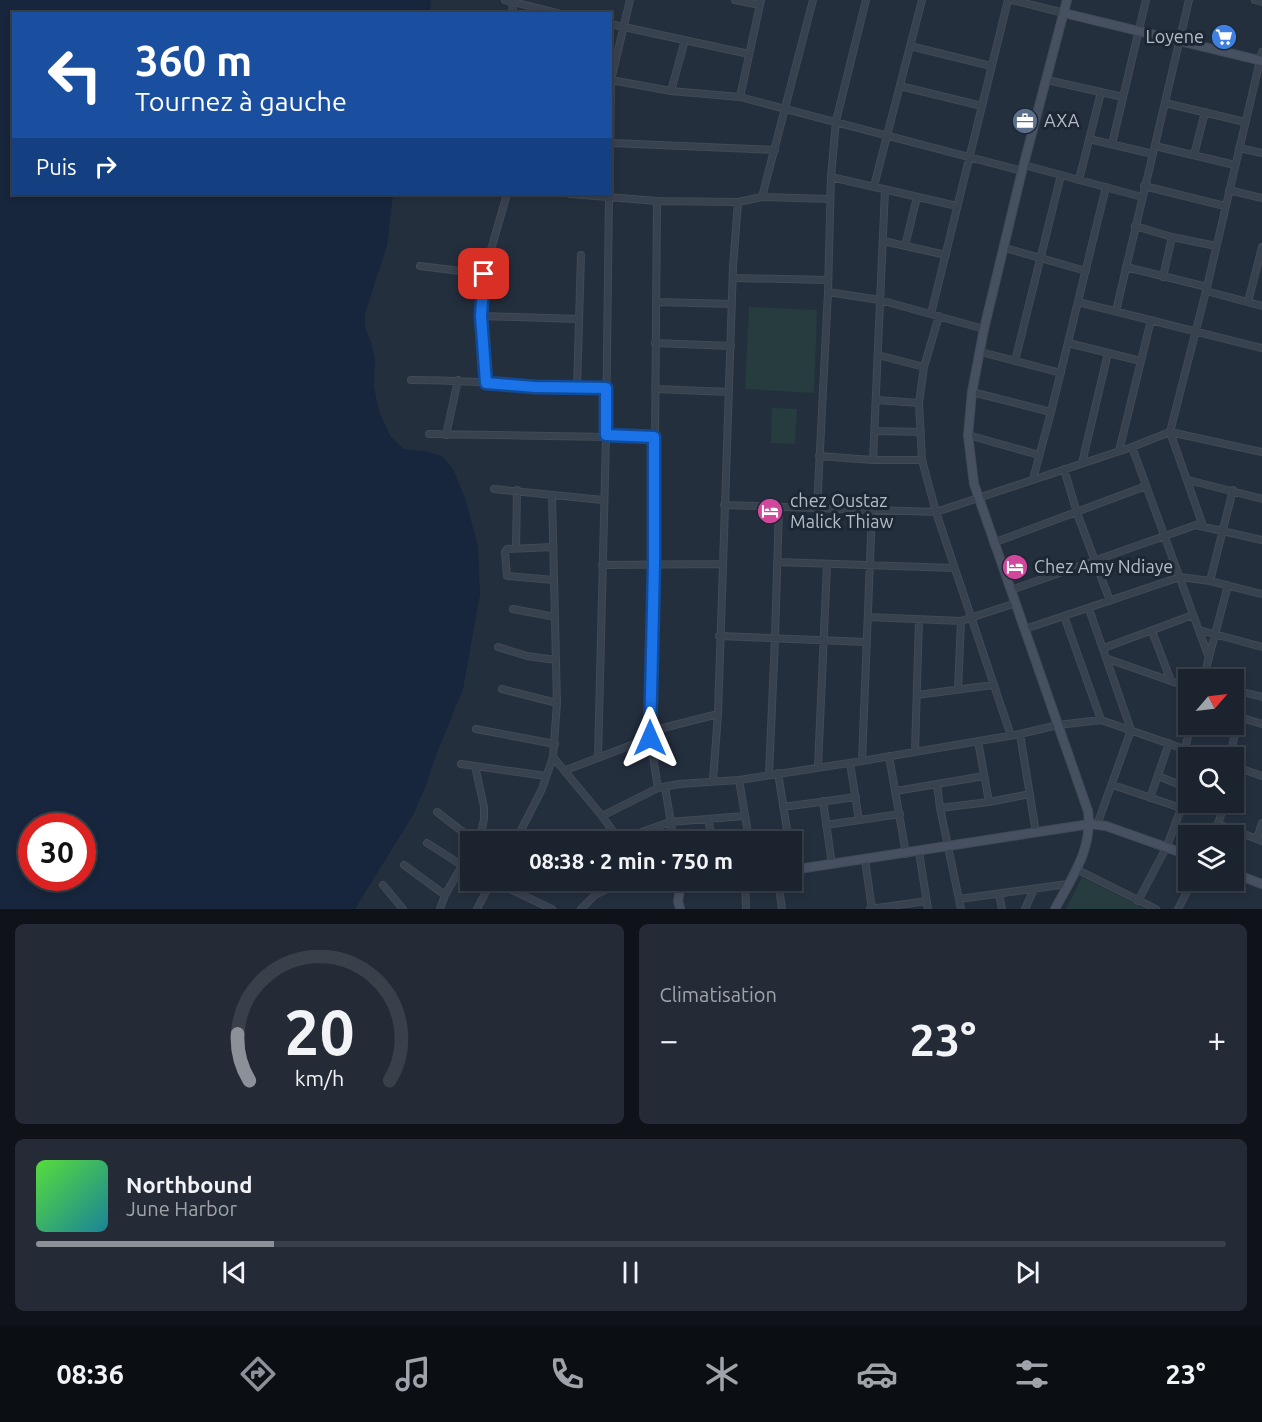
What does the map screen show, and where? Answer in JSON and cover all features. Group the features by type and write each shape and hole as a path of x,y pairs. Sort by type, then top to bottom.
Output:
{"main road":[{"path":"1055,909 1087,847 1093,825 974,484 968,435 972,392 984,329 1067,0"},
{"path":"1064,14 1261,58"},
{"path":"802,869 1093,825 1178,851"},
{"path":"1244,877 1262,884"},
{"path":"679,891 680,909"}],"street":[{"path":"612,76 630,0"},
{"path":"735,0 760,3 740,97"},
{"path":"762,197 813,0"},
{"path":"817,509 828,292 831,177 836,121 866,0"},
{"path":"874,186 922,0"},
{"path":"1011,736 936,512 922,459 919,403 945,255 971,157 991,66 1010,0 1064,14"},
{"path":"1112,144 1146,0"},
{"path":"1116,311 1189,0"},
{"path":"1255,0 1262,2"},
{"path":"509,1 553,12"},
{"path":"612,24 749,54"},
{"path":"671,91 685,40"},
{"path":"910,46 991,66"},
{"path":"1203,526 1170,432 1261,58"},
{"path":"612,80 671,91 740,97 785,111 836,121 971,157 1061,175 1142,197"},
{"path":"1047,80 1123,97"},
{"path":"900,86 981,106"},
{"path":"1079,180 1101,92"},
{"path":"1165,103 1245,122"},
{"path":"1194,155 1205,112"},
{"path":"1089,139 1153,154"},
{"path":"612,143 774,150"},
{"path":"1155,146 1235,165"},
{"path":"1239,148 1262,153"},
{"path":"1015,361 1061,175"},
{"path":"831,177 957,206"},
{"path":"1144,186 1225,207"},
{"path":"1033,479 1106,187"},
{"path":"873,460 885,190"},
{"path":"1229,190 1262,198"},
{"path":"486,383 481,316 484,274 507,195"},
{"path":"598,758 609,195 657,201 738,202 762,197 830,199"},
{"path":"905,246 917,197"},
{"path":"657,201 650,734 672,831"},
{"path":"713,780 718,714 730,346 738,202"},
{"path":"1135,226 1172,237 1216,246"},
{"path":"1163,277 1172,237"},
{"path":"883,241 945,255"},
{"path":"1248,302 1262,247"},
{"path":"1005,248 1086,271"},
{"path":"578,388 581,255"},
{"path":"420,266 484,274"},
{"path":"1126,267 1262,306"},
{"path":"734,278 828,280"},
{"path":"828,292 880,300 984,329"},
{"path":"656,302 732,304"},
{"path":"1078,302 1262,348"},
{"path":"481,316 578,320"},
{"path":"1119,451 1151,320"},
{"path":"655,343 730,346"},
{"path":"1068,343 1141,361"},
{"path":"981,352 1061,373"},
{"path":"1082,463 1108,352"},
{"path":"878,355 924,367"},
{"path":"411,380 458,380 606,388"},
{"path":"447,435 458,380"},
{"path":"655,389 729,392"},
{"path":"972,392 1051,412"},
{"path":"877,400 919,403"},
{"path":"876,431 921,432"},
{"path":"724,505 936,512 1132,447 1170,432 1262,452"},
{"path":"429,434 654,437"},
{"path":"968,435 1039,455"},
{"path":"1132,447 1209,658"},
{"path":"819,456 873,460 922,459"},
{"path":"1064,469 1077,513 1110,601"},
{"path":"1188,480 1262,499"},
{"path":"993,543 1146,486"},
{"path":"494,489 603,500"},
{"path":"516,549 517,490"},
{"path":"1210,581 1233,490"},
{"path":"521,831 542,789 555,744 556,660 552,495"},
{"path":"769,775 776,638 778,507"},
{"path":"862,761 872,510"},
{"path":"1011,590 1188,527 1203,526 1262,540"},
{"path":"553,547 506,550 507,576 554,580"},
{"path":"777,562 954,568"},
{"path":"602,565 722,564"},
{"path":"818,767 827,565"},
{"path":"1025,629 1180,577 1210,581 1262,594"},
{"path":"1206,669 1228,585"},
{"path":"868,617 961,621 1016,603"},
{"path":"513,609 555,617"},
{"path":"1089,609 1131,729 1113,785 1093,825"},
{"path":"1104,648 1193,615"},
{"path":"1065,616 1101,720"},
{"path":"915,751 919,620"},
{"path":"958,689 961,621"},
{"path":"1199,630 1262,646"},
{"path":"1152,631 1171,681"},
{"path":"719,636 866,642"},
{"path":"498,647 527,656 556,660"},
{"path":"1108,659 1178,683"},
{"path":"917,695 993,685"},
{"path":"502,689 556,703"},
{"path":"1244,692 1262,697"},
{"path":"566,770 650,734 718,714"},
{"path":"1244,719 1262,724"},
{"path":"602,816 661,787 713,780 739,780 850,763 1011,736 1058,725 1101,720 1180,747"},
{"path":"476,729 555,744"},
{"path":"1020,734 1036,833"},
{"path":"978,741 989,802"},
{"path":"1150,798 1169,743"},
{"path":"889,756 906,854"},
{"path":"553,757 566,770 613,831"},
{"path":"850,763 859,820"},
{"path":"461,764 546,776"},
{"path":"475,766 484,807 481,831"},
{"path":"1244,770 1262,777"},
{"path":"778,773 787,831"},
{"path":"896,791 984,776"},
{"path":"1158,776 1178,785"},
{"path":"739,780 747,831"},
{"path":"937,784 961,909"},
{"path":"1113,785 1178,807"},
{"path":"940,808 1030,794"},
{"path":"783,807 856,797"},
{"path":"823,801 832,866"},
{"path":"437,812 463,831"},
{"path":"1138,901 1167,846 1179,813"},
{"path":"1222,813 1218,824 1259,840 1262,823"},
{"path":"826,825 900,814"},
{"path":"646,831 670,822 744,816"},
{"path":"708,819 711,831"},
{"path":"428,843 460,865"},
{"path":"920,852 928,909"},
{"path":"865,860 872,909 903,907 927,901"},
{"path":"404,865 445,895"},
{"path":"440,909 445,895 460,869"},
{"path":"1076,869 1156,909"},
{"path":"959,899 1068,884"},
{"path":"384,885 403,909"},
{"path":"1025,909 1035,889"},
{"path":"477,909 487,891"},
{"path":"513,891 552,909"},
{"path":"582,909 595,896 605,891"},
{"path":"746,891 746,909"},
{"path":"780,891 782,909"},
{"path":"1178,909 1187,891"},
{"path":"999,894 1002,909"}],"green space":[{"path":"749,307 817,310 814,393 745,389"},
{"path":"772,408 797,409 795,444 771,443"},
{"path":"1082,877 1145,909 1066,909"}],"water":[{"path":"0,0 431,0 430,12 12,12 12,195 393,195 387,246 365,313 365,328 375,360 374,387 379,411 391,437 404,449 429,452 443,457 453,469 466,501 478,547 480,595 463,689 413,815 355,909 0,909"}],"place":[{"name":"Loyene","path":"1224,37"},
{"name":"AXA","path":"1025,121"},
{"name":"chez Oustaz Malick Thiaw","path":"770,511"},
{"name":"Chez Amy Ndiaye","path":"1015,567"}],"route":[{"path":"484,274 481,316 486,383 535,387 606,388 606,435 654,437 650,738"}]}
